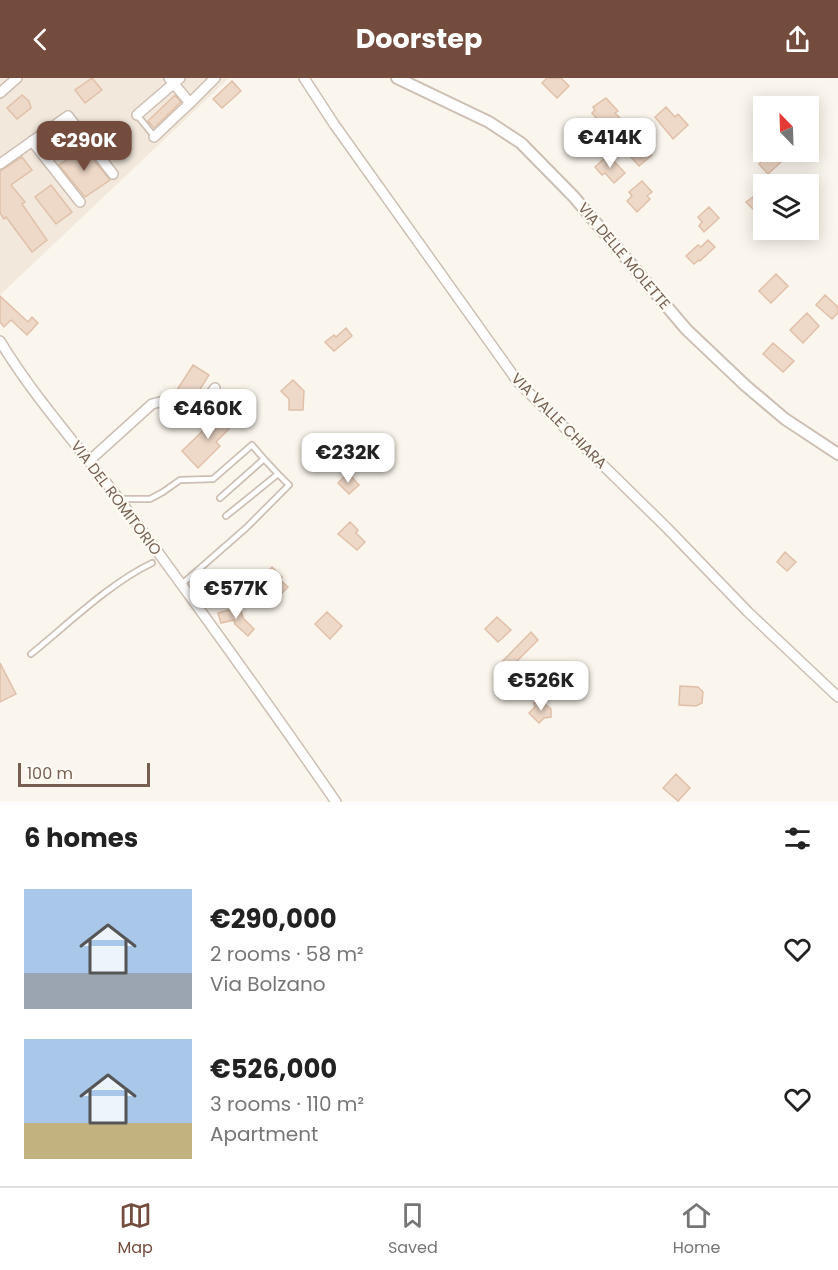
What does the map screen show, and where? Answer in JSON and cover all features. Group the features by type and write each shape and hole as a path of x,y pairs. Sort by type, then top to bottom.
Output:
{"street":[{"path":"0,93 17,78"},
{"path":"154,137 215,78"},
{"name":"VIA VALLE CHIARA","path":"304,78 334,124 518,382 667,528 748,612 838,697"},
{"name":"VIA DELLE MOLETTE","path":"397,78 489,122 521,143 581,206 686,329 746,386 785,419 838,454"},
{"path":"137,115 174,80 190,102"},
{"path":"0,164 68,116 113,174"},
{"path":"32,141 80,202"},
{"name":"VIA DEL ROMITORIO","path":"0,341 32,390 118,498 156,560 182,585 336,802"},
{"path":"89,461 152,404 160,402 182,417 189,417 195,415 214,388"}],"lane":[{"path":"137,115 154,137"},
{"path":"118,498 150,499 180,480 213,478 252,445 289,485 246,528 182,585"},
{"path":"220,498 264,459"},
{"path":"226,516 278,474"},
{"path":"31,654 115,586 141,567 156,560"}],"shaded area":[{"path":"0,78 229,78 0,295"}],"building":[{"path":"92,78 102,90 85,103 75,90"},
{"path":"547,78 561,78 569,86 557,98 542,83"},
{"path":"232,81 241,91 222,108 213,99"},
{"path":"22,95 29,101 31,108 17,119 7,108"},
{"path":"175,95 181,102 154,128 148,121"},
{"path":"606,98 618,111 615,113 621,119 604,134 594,123 598,120 592,113 595,110 593,107"},
{"path":"666,107 675,117 678,114 688,125 673,139 655,117"},
{"path":"67,126 76,137 51,154 42,143"},
{"path":"635,136 652,155 639,166 622,147"},
{"path":"84,148 110,180 85,197 59,165"},
{"path":"608,155 625,173 614,183 605,173 602,175 595,167"},
{"path":"22,157 32,170 11,185 25,202 22,204 47,240 32,252 6,217 4,219 0,213 0,171"},
{"path":"761,162 781,162 768,174 759,164"},
{"path":"642,181 652,192 647,196 650,199 637,212 627,201 632,196 629,192"},
{"path":"51,185 72,212 56,224 35,197"},
{"path":"753,197 753,209 746,202"},
{"path":"709,207 719,218 704,232 699,226 702,222 698,217"},
{"path":"708,240 715,247 694,264 686,256 698,245 701,247"},
{"path":"776,274 788,286 771,303 759,291"},
{"path":"825,295 838,307 838,313 832,319 816,305"},
{"path":"0,296 28,322 32,317 38,323 27,335 11,320 4,327 0,322"},
{"path":"807,313 819,326 803,343 790,330"},
{"path":"346,328 352,336 334,351 325,342 334,335 336,337"},
{"path":"773,343 794,361 783,372 763,354"},
{"path":"193,365 209,375 192,402 188,400 185,404 177,399 181,392 177,390"},
{"path":"293,380 304,391 303,410 289,410 289,399 281,391"},
{"path":"223,411 230,418 229,429 216,442 220,446 198,468 182,451"},
{"path":"348,473 359,485 349,494 338,483"},
{"path":"350,522 365,542 357,550 338,534"},
{"path":"785,552 796,562 787,571 777,562"},
{"path":"272,567 282,577 280,580 288,587 280,595 260,579"},
{"path":"240,607 243,618 254,629 248,636 235,624 234,620 221,623 218,613"},
{"path":"327,612 342,626 330,639 315,624"},
{"path":"497,617 511,630 498,642 485,629"},
{"path":"531,632 538,640 505,673 498,666"},
{"path":"0,663 16,694 0,702"},
{"path":"680,686 698,687 703,692 702,703 696,706 679,705"},
{"path":"542,702 551,709 551,717 544,718 539,723 529,713 535,707 534,703"},
{"path":"676,774 690,788 678,801 663,788"}]}
